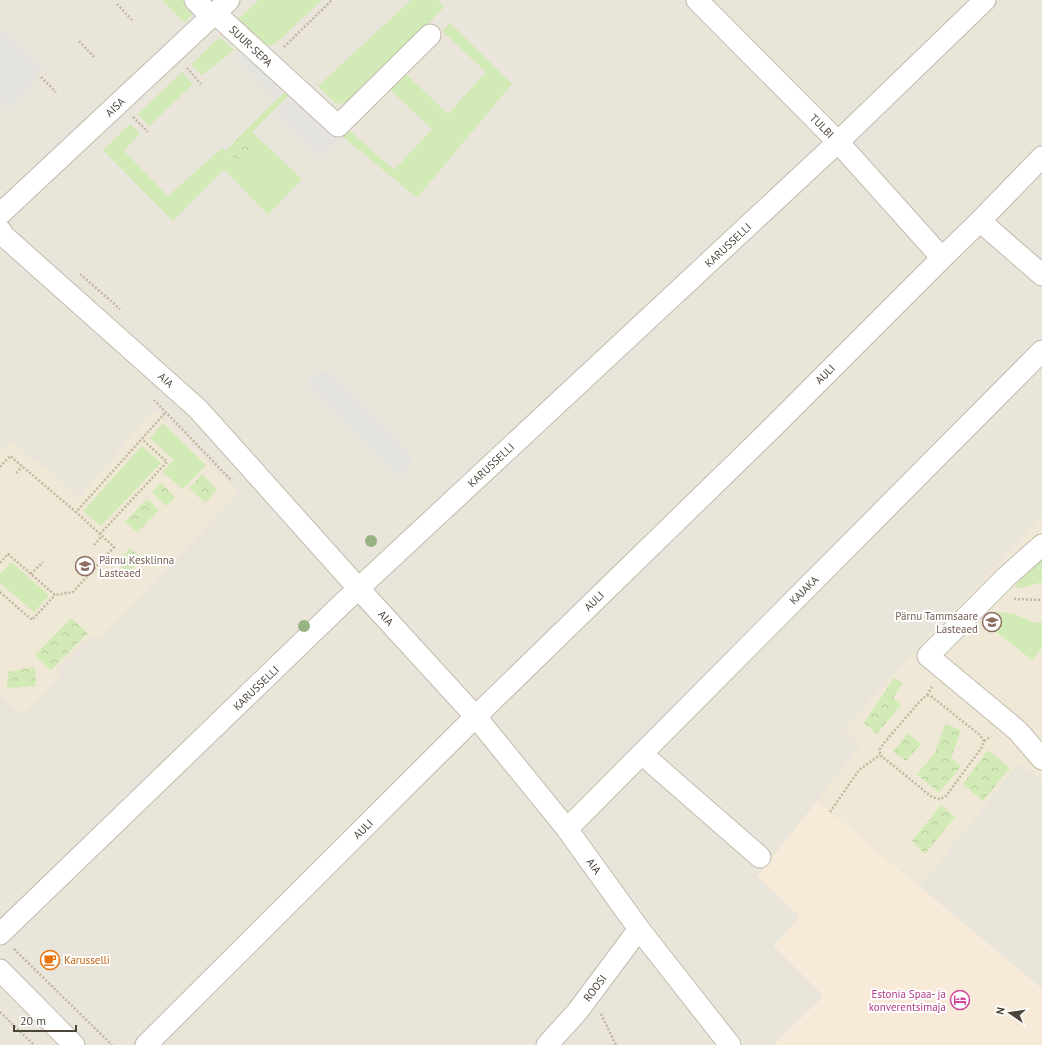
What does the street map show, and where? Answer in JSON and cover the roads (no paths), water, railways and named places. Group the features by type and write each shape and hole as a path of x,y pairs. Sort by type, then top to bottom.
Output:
{"street":[{"name":"SUUR-SEPA","path":"195,0 219,10 258,52 338,126 430,35"},
{"name":"TULBI","path":"697,0 838,142 942,258"},
{"name":"KARUSSELLI","path":"6,940 359,589 838,142 986,0"},
{"name":"AISA","path":"0,214 219,10"},
{"name":"AULI","path":"146,1045 476,716 761,438 980,221 1042,157"},
{"path":"980,221 1042,275"},
{"name":"AIA","path":"0,230 4,236 198,409 359,589 476,716 567,829 639,929 730,1045"},
{"name":"KAJAKA","path":"567,829 1042,350"},
{"path":"1042,545 1006,576 928,656 1018,732 1042,759"},
{"path":"642,754 760,857"},
{"name":"ROOSI","path":"547,1045 577,1012 639,929"},
{"path":"0,970 74,1045"}],"place":[{"name":"Pärnu Kesklinna Lasteaed","path":"85,566"},
{"name":"Pärnu Tammsaare Lasteaed","path":"992,622"},
{"name":"Karusselli","path":"50,960"},
{"name":"Estonia Spaa- ja konverentsimaja","path":"960,1000"}]}
